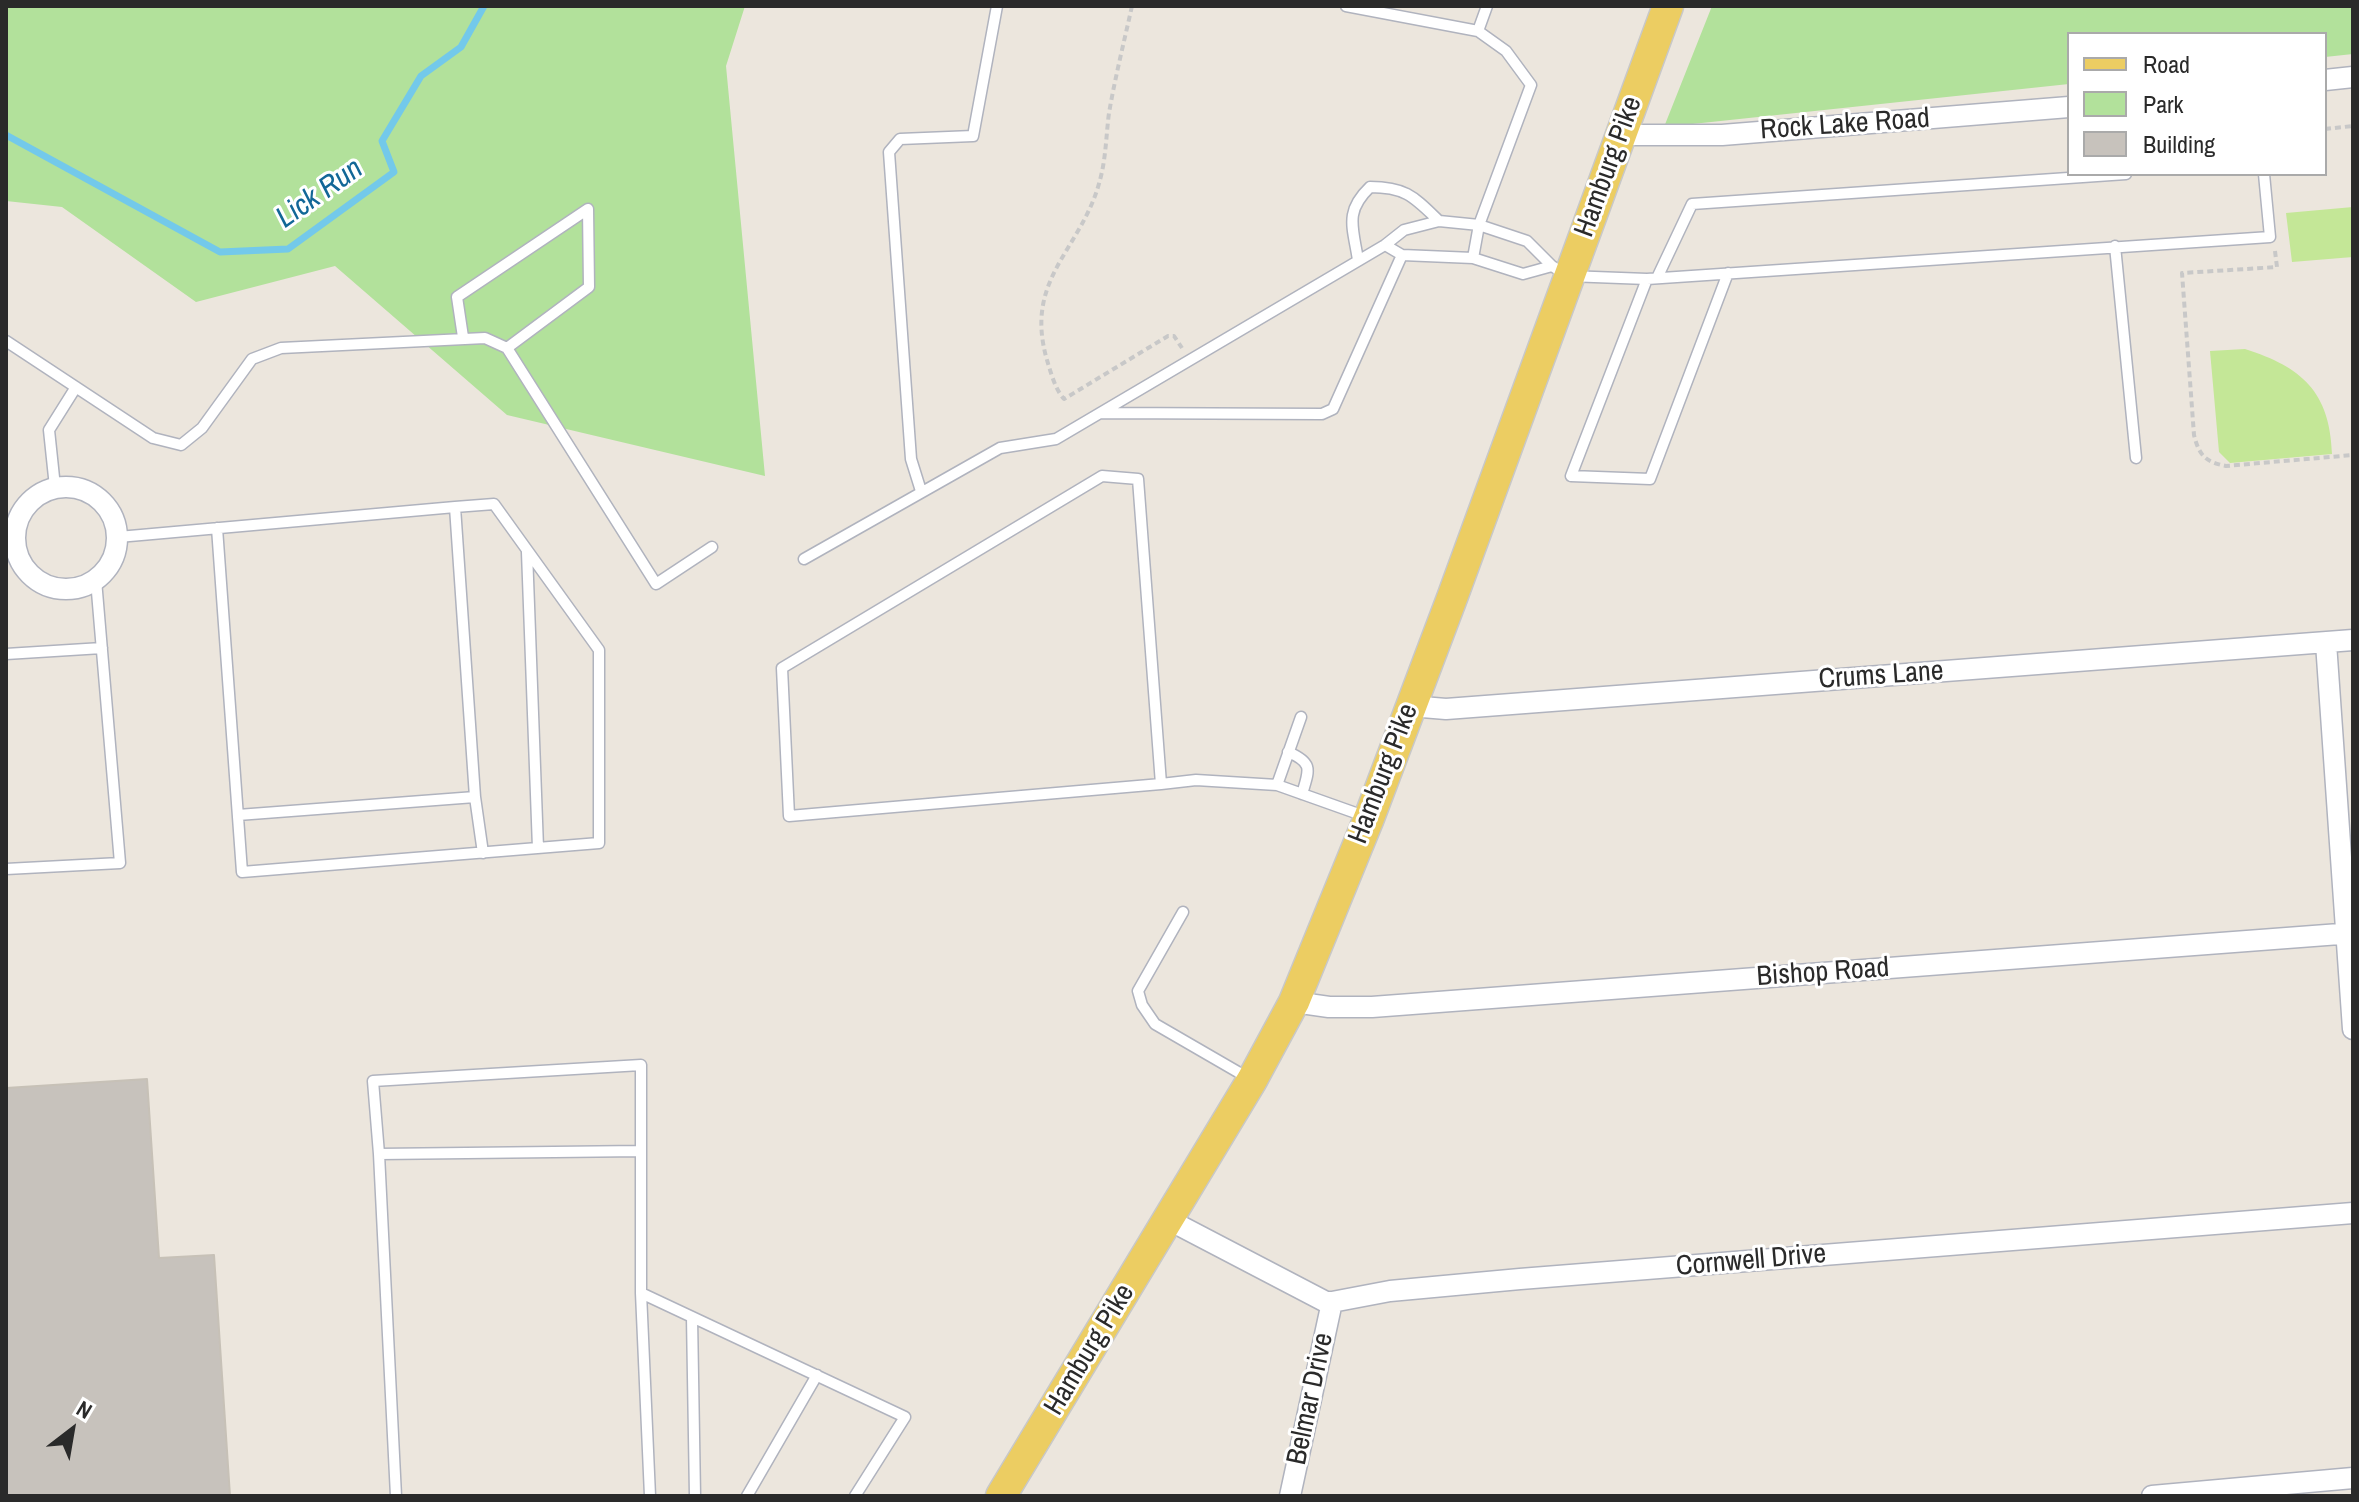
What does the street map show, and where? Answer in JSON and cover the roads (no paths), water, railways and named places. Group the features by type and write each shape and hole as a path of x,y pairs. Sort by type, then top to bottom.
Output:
{"main road":[{"name":"Hamburg Pike","path":"1001,1496 1169,1220 1294,1002 1369,818 1452,598 1560,271 1621,135 1668,6"}],"street":[{"path":"2327,80 2353,77"},
{"name":"Rock Lake Road","path":"1621,135 1722,135 2067,107"},
{"path":"55,487 79,488 94,494 111,513 118,537 108,568 96,580 81,587 64,589 48,586 33,578 23,567 14,540 13,519 32,499 55,487"},
{"path":"6,577 33,578"},
{"name":"Crums Lane","path":"1410,706 1446,709 2353,640"},
{"path":"2326,643 2349,934 2353,1029"},
{"name":"Bishop Road","path":"1294,1002 1329,1007 1372,1007 2349,934"},
{"name":"Cornwell Drive","path":"1332,1302 1390,1291 1520,1279 2353,1213"},
{"path":"1169,1220 1326,1302 1332,1302"},
{"name":"Belmar Drive","path":"1290,1496 1332,1302"},
{"path":"2152,1496 2353,1478"}],"lane":[{"path":"921,491 911,459 889,152 900,139 973,136 997,6"},
{"path":"1346,6 1478,31 1506,51 1531,85 1479,225 1473,258"},
{"path":"1478,31 1487,6"},
{"path":"1728,273 1650,479 1571,476 1652,279 1692,204 2097,176"},
{"path":"1385,245 1402,255 1473,258 1523,274 1560,271 1652,279 2270,237 2264,176"},
{"path":"1358,260 1351,218 1357,200 1370,187 1393,187 1410,194 1439,221"},
{"path":"463,337 457,297 588,209 589,287 507,348"},
{"path":"804,559 1000,448 1056,439 1385,245 1404,230 1439,221 1479,225 1527,241 1560,271"},
{"path":"2115,246 2136,458"},
{"path":"1101,413 1322,414 1333,409 1402,255"},
{"path":"6,341 153,438 181,445 202,428 252,359 281,348 485,338 507,348 656,584 712,547"},
{"path":"55,487 49,430 76,387"},
{"path":"1161,784 1138,479 1102,476 782,668 789,816 1161,784 1196,780 1277,785 1369,818"},
{"path":"118,537 217,528 455,507 494,504 599,650 599,843 242,872 217,528"},
{"path":"455,507 475,797 483,853"},
{"path":"527,550 538,848"},
{"path":"6,869 120,863 96,580"},
{"path":"6,654 102,648"},
{"path":"1277,785 1301,717"},
{"path":"1288,752 1306,762 1308,771 1302,794"},
{"path":"238,815 475,797"},
{"path":"1183,912 1138,991 1142,1005 1155,1024 1252,1080"},
{"path":"396,1496 373,1081 641,1065 641,1293 650,1496"},
{"path":"379,1154 641,1151"},
{"path":"641,1293 905,1417 855,1496"},
{"path":"692,1317 695,1496"},
{"path":"747,1496 817,1375"}],"waterway":[{"name":"Lick Run","path":"6,135 220,252 288,249 394,172 382,141 421,76 461,47 484,6"}]}
